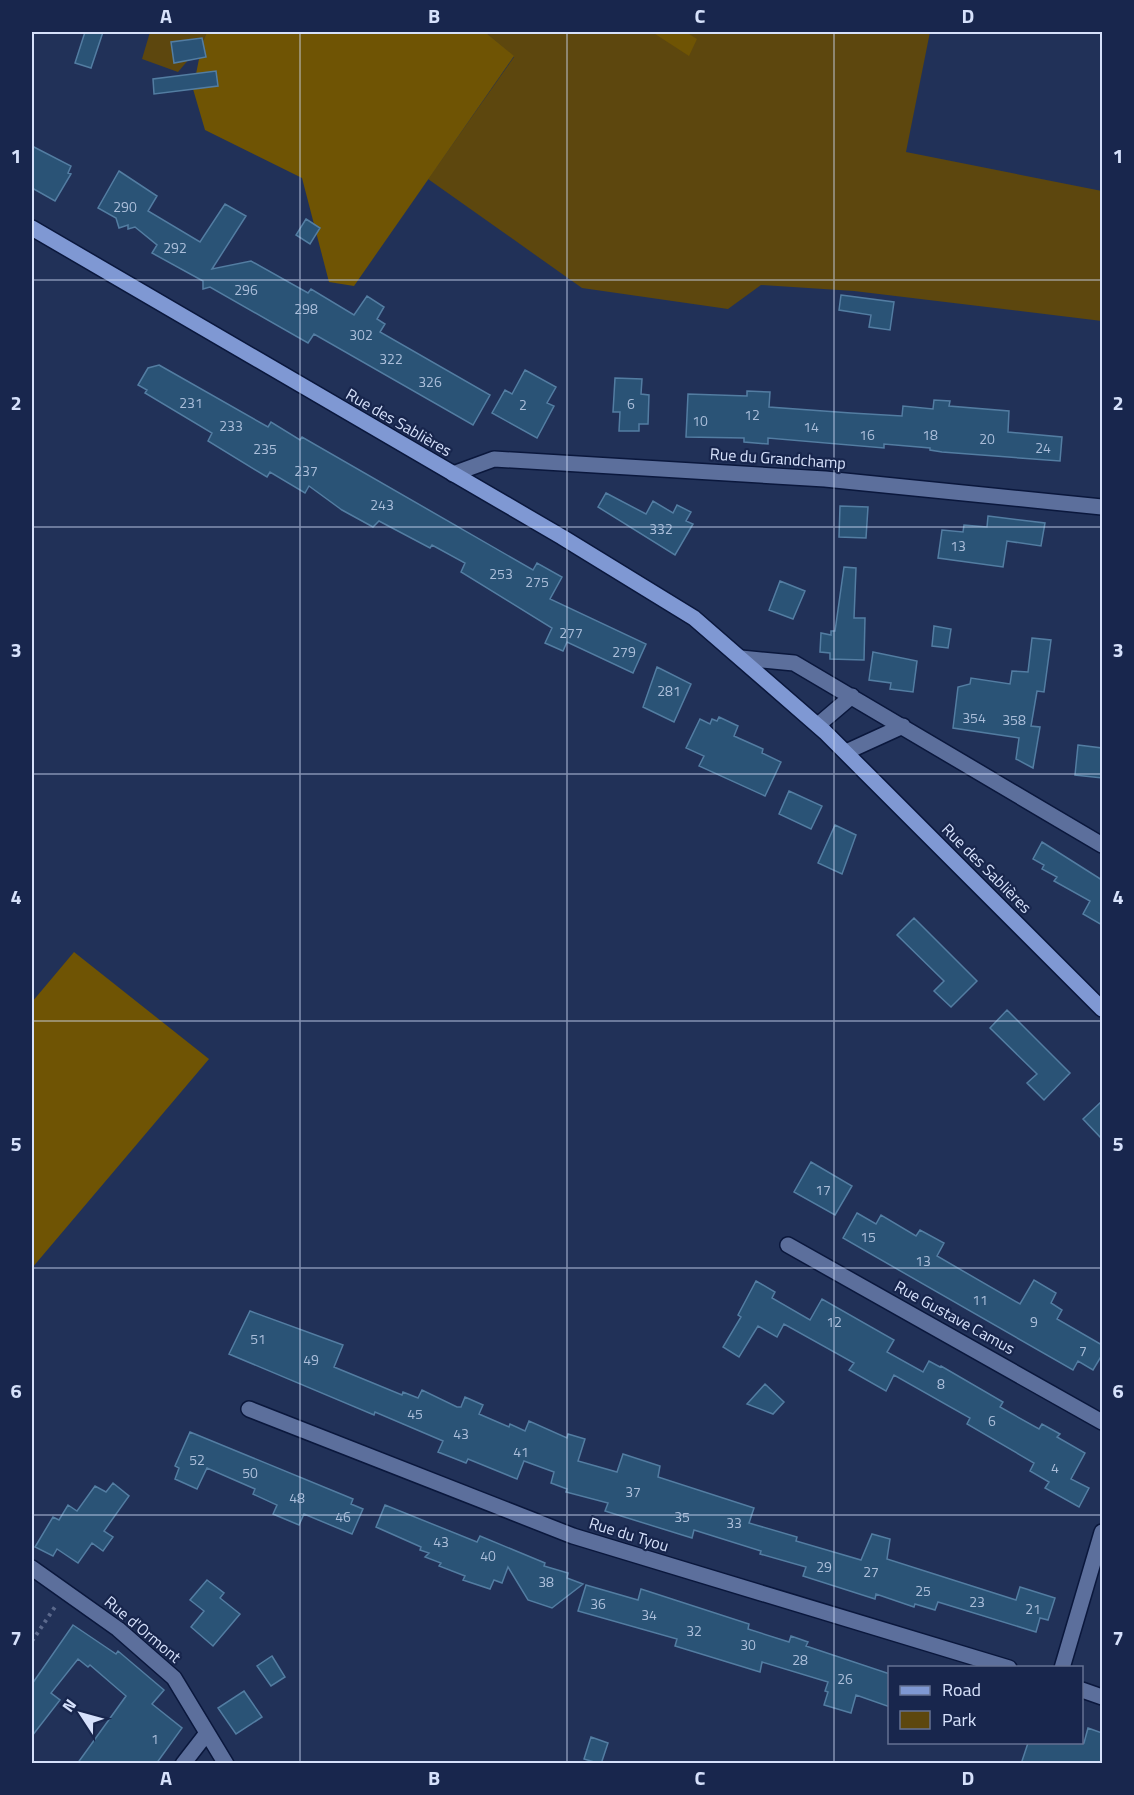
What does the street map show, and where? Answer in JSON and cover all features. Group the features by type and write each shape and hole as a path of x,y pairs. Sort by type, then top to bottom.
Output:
{"main road":[{"name":"Rue des Sablières","path":"32,228 694,618 818,725 1102,1009"}],"street":[{"name":"Rue du Grandchamp","path":"453,474 494,459 825,478 1102,507"},
{"path":"741,658 794,663 1102,845"},
{"path":"818,725 852,696"},
{"path":"846,752 903,726"},
{"name":"Rue Gustave Camus","path":"788,1245 1102,1422"},
{"name":"Rue du Tyou","path":"249,1409 573,1536 1002,1666"},
{"path":"1063,1666 1102,1532"},
{"name":"Rue d'Ormont","path":"32,1568 118,1629 174,1678 226,1764"},
{"path":"1083,1690 1102,1697"},
{"path":"183,1764 207,1733"}],"path":[{"path":"32,1641 66,1592"}],"green space":[{"path":"150,32 207,32 202,44 178,72 142,59"},
{"path":"485,32 930,32 906,152 1102,191 1102,321 854,291 761,285 728,309 582,288 428,179 514,57"}],"shaded area":[{"path":"207,32 485,32 514,56 354,286 329,282 302,178 205,130 193,89 202,44"},
{"path":"652,32 686,32 697,39 689,56"},
{"path":"74,952 209,1059 32,1268 32,1002"}],"building":[{"path":"85,32 103,32 91,68 75,63"},
{"path":"202,38 206,57 174,63 171,42"},
{"path":"216,71 218,86 154,94 153,79"},
{"path":"32,146 71,166 68,173 71,174 55,201 32,188"},
{"path":"119,171 157,196 148,211 200,242 225,204 246,216 212,269 251,261 308,293 311,289 354,315 367,296 384,307 377,319 385,324 380,332 490,395 473,425 314,334 308,343 210,287 203,289 203,281 152,253 157,245 135,227 128,229 128,225 119,228 116,218 98,208"},
{"path":"306,219 320,228 310,244 296,235"},
{"path":"841,295 894,302 890,330 869,327 871,315 839,310"},
{"path":"159,365 268,427 271,422 300,440 302,437 533,570 537,563 562,577 550,599 646,644 633,673 567,642 563,651 545,643 552,628 461,572 465,563 432,545 430,548 379,521 373,527 342,510 309,486 305,493 270,472 267,477 208,441 212,433 145,393 147,390 138,385 148,368"},
{"path":"525,370 556,387 547,403 554,406 537,438 492,413 505,390 512,394"},
{"path":"615,378 642,379 641,394 649,395 648,424 639,424 639,431 619,431 620,412 613,412"},
{"path":"747,391 770,392 769,407 902,416 903,406 933,409 934,400 950,401 949,406 1009,411 1008,432 1062,437 1060,461 942,452 930,450 930,448 884,444 884,448 768,438 768,444 744,442 744,438 686,437 688,394 747,396"},
{"path":"606,493 646,514 653,501 673,513 677,505 691,512 686,521 693,524 675,555 598,507"},
{"path":"840,506 868,507 866,538 839,537"},
{"path":"988,516 1045,523 1041,546 1007,541 1003,567 938,558 942,530 963,532 964,525 987,527"},
{"path":"844,567 856,568 854,618 865,618 864,660 830,659 830,653 820,652 821,633 831,635 831,631 835,631"},
{"path":"780,581 805,591 793,619 769,610"},
{"path":"934,626 951,629 948,648 932,646"},
{"path":"1032,638 1051,640 1044,692 1037,691 1031,726 1040,727 1033,768 1016,759 1019,738 953,728 958,687 970,684 971,678 1010,684 1012,671 1028,672"},
{"path":"873,652 917,661 913,692 890,689 891,683 869,680"},
{"path":"657,667 691,684 674,722 643,707"},
{"path":"719,717 738,726 734,736 763,749 762,753 781,762 765,796 699,766 704,756 686,748 700,719 710,724 712,719 717,721"},
{"path":"1078,745 1102,748 1102,778 1075,775"},
{"path":"789,791 822,806 811,829 779,814"},
{"path":"835,825 856,835 842,874 818,863"},
{"path":"1042,842 1102,880 1102,925 1083,914 1090,901 1054,881 1057,877 1042,869 1044,865 1033,859"},
{"path":"914,918 977,981 951,1007 934,991 944,981 897,935"},
{"path":"1007,1010 1070,1073 1044,1100 1027,1083 1037,1074 990,1028"},
{"path":"1102,1101 1102,1139 1083,1119"},
{"path":"811,1162 852,1186 835,1215 794,1192"},
{"path":"857,1213 876,1224 881,1215 916,1236 920,1230 944,1243 937,1256 1020,1304 1034,1280 1056,1293 1051,1303 1062,1310 1057,1319 1102,1345 1102,1355 1093,1370 1078,1361 1073,1370 843,1238"},
{"path":"756,1281 775,1292 772,1298 810,1320 822,1299 894,1340 887,1352 923,1372 929,1361 941,1366 1003,1402 1000,1407 1039,1429 1042,1424 1060,1434 1057,1437 1085,1453 1071,1479 1089,1488 1079,1507 1045,1488 1049,1482 1030,1471 1034,1463 967,1424 970,1418 894,1375 886,1391 849,1370 854,1363 784,1324 777,1337 758,1326 739,1357 723,1347 741,1317 738,1315"},
{"path":"250,1311 343,1345 334,1367 402,1395 403,1392 418,1398 422,1390 457,1407 461,1407 465,1397 483,1405 479,1414 509,1427 510,1424 525,1431 529,1421 567,1438 568,1434 585,1439 578,1461 617,1472 623,1454 660,1466 658,1477 754,1508 749,1523 797,1537 796,1541 861,1560 872,1534 890,1539 887,1559 1016,1600 1020,1587 1055,1598 1048,1620 1040,1618 1036,1632 938,1602 935,1610 915,1604 914,1607 876,1594 875,1599 803,1576 806,1567 760,1554 761,1551 694,1530 692,1538 605,1511 608,1503 566,1492 567,1489 551,1483 554,1472 524,1461 517,1479 468,1459 466,1463 438,1452 443,1441 375,1412 374,1415 229,1354"},
{"path":"765,1384 784,1402 773,1414 747,1404"},
{"path":"190,1432 353,1499 351,1504 363,1509 352,1534 304,1514 299,1525 273,1514 277,1505 253,1494 255,1489 207,1468 197,1489 175,1479 179,1468 175,1466"},
{"path":"113,1483 129,1496 104,1531 113,1537 103,1551 92,1543 78,1563 57,1549 53,1556 35,1547 53,1517 59,1520 68,1505 77,1511 95,1486 106,1492"},
{"path":"385,1505 477,1542 480,1536 545,1563 544,1566 568,1573 567,1578 583,1584 552,1608 528,1600 508,1567 502,1583 494,1580 490,1589 463,1580 465,1576 439,1566 441,1563 425,1557 429,1553 420,1550 421,1547 376,1527"},
{"path":"207,1580 224,1593 220,1598 240,1614 213,1646 191,1627 204,1611 190,1600"},
{"path":"586,1585 638,1600 641,1589 749,1624 748,1629 789,1642 791,1636 808,1642 806,1646 888,1673 888,1706 856,1695 851,1713 824,1705 828,1682 762,1662 760,1672 675,1646 677,1639 578,1611"},
{"path":"73,1625 116,1654 118,1651 164,1690 152,1704 182,1728 156,1764 77,1764 126,1696 90,1665 88,1667 78,1659 51,1693 60,1700 32,1736 32,1684"},
{"path":"272,1656 285,1677 271,1686 257,1666"},
{"path":"244,1691 262,1717 236,1734 218,1708"},
{"path":"1088,1728 1102,1733 1102,1764 1021,1764 1028,1744 1084,1743"},
{"path":"591,1737 608,1743 601,1764 584,1759"}]}
